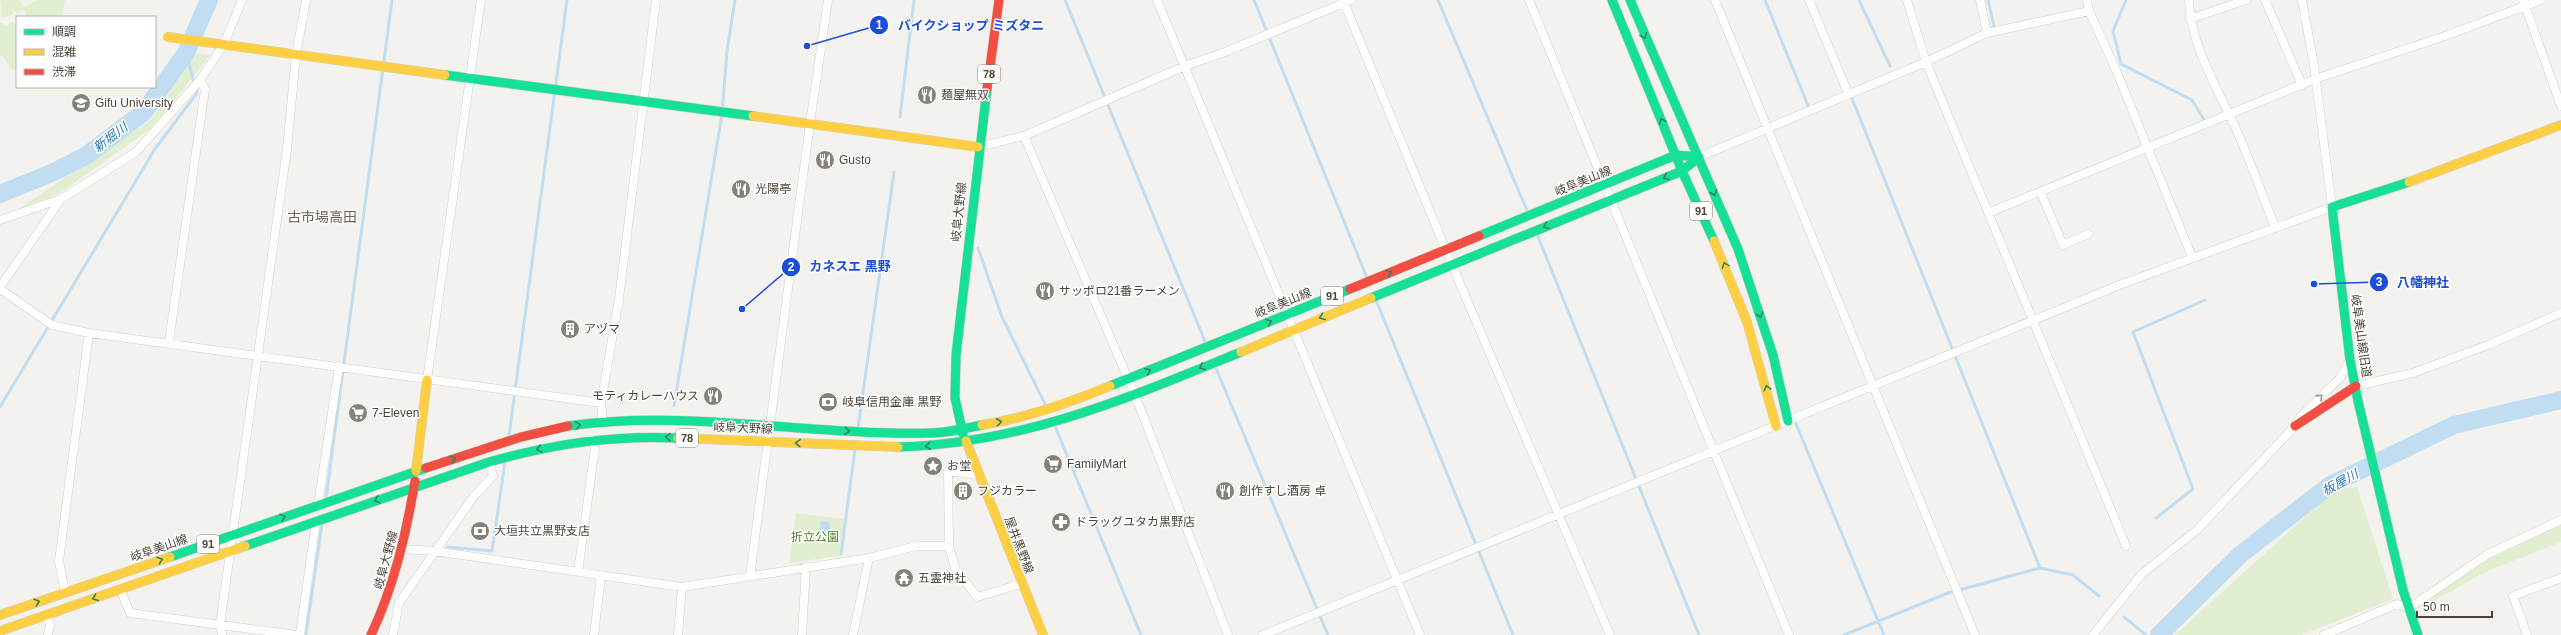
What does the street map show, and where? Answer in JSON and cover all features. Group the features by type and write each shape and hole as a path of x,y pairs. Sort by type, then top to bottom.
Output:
{"main road":[{"name":"岐阜大野線","path":"414,488 490,462 528,451 592,439 637,436 769,441 880,448 916,447 966,441 960,427 956,396 956,350 978,147 999,0"},
{"name":"91","path":"1612,0 1682,171 1721,255 1747,322 1762,370 1776,426"},
{"name":"91","path":"1630,0 1738,250 1773,355 1788,421"},
{"path":"168,37 978,147"},
{"path":"2332,207 2411,181 2561,125"},
{"name":"岐阜美山線","path":"960,427 1010,421 1068,403 1287,315 1445,249 1604,186 1676,155 1699,157"},
{"name":"91","path":"966,441 1023,432 1135,395 1293,329 1682,171 1699,157"},
{"name":"岐阜美山線旧道","path":"2295,426 2356,386 2350,360 2332,207"},
{"path":"416,472 426,380"},
{"path":"2356,386 2358,401 2403,590 2418,635"},
{"name":"岐阜大野線","path":"371,635 388,598 402,549 416,472 522,437 603,421 641,419 770,428 892,434 933,433 960,427"},
{"name":"屋井黒野線","path":"966,441 1021,584 1043,635"},
{"name":"岐阜美山線","path":"0,615 416,472"},
{"name":"91","path":"0,631 414,488"}],"street":[{"path":"0,220 61,199 136,152 200,80 221,44 242,0"},
{"path":"222,635 220,624 287,149 296,55 306,0"},
{"path":"426,380 471,78 481,0"},
{"path":"603,421 602,403 619,299 656,0"},
{"path":"750,576 828,0"},
{"path":"1157,0 1420,635"},
{"path":"1528,0 1789,635"},
{"path":"1715,0 1975,635"},
{"path":"1809,0 1848,93"},
{"path":"1907,0 1926,62 2126,546"},
{"path":"1980,0 1987,33"},
{"path":"2087,0 2089,11 2114,63 2192,257"},
{"path":"2189,0 2190,19 2207,72 2230,114 2275,227"},
{"path":"2190,19 2246,0"},
{"path":"2265,0 2302,85"},
{"name":"岐阜美山線旧道","path":"2302,0 2315,79 2332,207"},
{"path":"1988,213 2041,193 2315,79 2445,36 2524,3 2541,0"},
{"path":"978,147 1024,136 1185,66 1225,52 1346,1 1445,249 1610,635"},
{"path":"2524,3 2561,106"},
{"path":"1699,157 1766,127 1926,62 1987,33 2089,11"},
{"path":"169,342 205,89 200,80"},
{"path":"1024,136 1135,395 1228,635"},
{"path":"2041,193 2063,245 2088,234"},
{"path":"61,199 0,288 52,325 89,333 169,342 426,380 602,403"},
{"path":"1263,635 1873,387 2033,320 2192,257 2332,207"},
{"path":"2356,386 2413,373 2488,346 2561,313"},
{"path":"65,592 59,561 89,333"},
{"path":"2295,426 2301,416 2340,378 2350,360"},
{"path":"318,505 339,366"},
{"name":"岐阜美山線旧道","path":"2092,635 2142,574 2197,530 2295,426"},
{"path":"578,572 595,448 592,439"},
{"path":"393,635 399,603 474,496 493,476 490,462"},
{"path":"979,475 948,471 949,546 955,568 977,597 1021,584"},
{"path":"2324,635 2397,604 2410,608 2488,554 2561,520"},
{"path":"300,635 316,521"},
{"path":"402,549 434,551 682,587 869,558 916,546 949,546"},
{"path":"853,635 869,558"},
{"path":"802,635 806,567"},
{"path":"594,635 601,576"},
{"path":"2527,635 2513,596 2561,578"},
{"path":"678,635 682,587"},
{"path":"120,589 130,612 297,635"},
{"path":"47,616 50,624 48,635"}],"green space":[{"path":"0,0 20,0 24,7 38,0 65,0 62,16 25,16 26,11 21,10 18,14 14,11 12,15 2,18"},
{"path":"0,22 7,26 11,22 16,24 16,70 13,71 2,55 0,56"},
{"path":"197,53 210,55 153,127 60,193 17,210 151,120"},
{"path":"2357,487 2393,599 2301,635 2175,635 2320,503 2339,489"},
{"name":"折立公園","path":"796,513 844,519 839,556 789,563"},
{"path":"2561,524 2561,542 2485,572 2427,605 2437,593 2469,570 2508,549"}],"water":[{"path":"821,521 829,522 832,537 819,534"}],"waterway":[{"name":"新堀川","path":"0,194 54,172 87,155 144,112 186,53 209,0"},
{"path":"326,499 392,0"},
{"path":"509,436 567,0"},
{"path":"674,406 722,114 727,51 735,0"},
{"path":"900,117 914,0"},
{"path":"1065,0 1206,344"},
{"path":"1254,0 1367,278"},
{"path":"1438,0 1528,213"},
{"path":"1765,0 1809,108 1811,107"},
{"path":"1859,0 1890,66"},
{"path":"1988,0 1995,31"},
{"path":"2126,0 2113,31 2121,64 2192,100 2206,123"},
{"path":"0,407 155,149 197,93 186,53"},
{"path":"1849,97 1851,96 2040,568"},
{"path":"858,428 894,172"},
{"path":"1537,234 1699,635"},
{"path":"978,248 1002,317 1046,406"},
{"path":"1376,300 1513,635"},
{"path":"2156,518 2193,489 2133,332 2205,300"},
{"path":"1215,366 1328,635"},
{"name":"板屋川","path":"2159,635 2241,554 2330,485 2454,425 2561,400"},
{"path":"1796,424 1884,635"},
{"path":"1055,426 1141,635"},
{"path":"841,554 855,449"},
{"path":"448,547 492,551 505,462"},
{"path":"306,635 322,524"},
{"path":"1844,635 1948,593 2040,568 2073,575 2099,596"},
{"path":"2124,617 2146,635"}],"traffic: fast":[{"path":"1612,0 1682,171 1714,241"},
{"path":"1630,0 1738,249 1773,355 1788,421"},
{"path":"445,75 753,116"},
{"path":"963,434 955,398 956,355 987,89"},
{"path":"1479,236 1676,155 1699,157"},
{"path":"1371,298 1682,171 1699,157"},
{"path":"2409,182 2332,207 2350,360 2358,401 2403,590 2418,635"},
{"path":"1110,386 1350,289"},
{"path":"898,447 944,444 1031,428 1074,416 1116,401 1241,352"},
{"path":"568,426 658,420 749,424 840,431 937,433 982,425"},
{"path":"245,546 489,462 536,450 582,442 629,438 678,438"},
{"path":"170,557 426,468"}],"traffic: slow":[{"path":"168,37 445,75"},
{"path":"753,116 978,147"},
{"path":"2409,182 2561,125"},
{"path":"1714,241 1747,322 1776,426"},
{"path":"1241,352 1371,298"},
{"path":"416,471 427,380"},
{"path":"982,425 1048,409 1110,386"},
{"path":"678,438 898,447"},
{"path":"966,441 1043,635"},
{"path":"0,631 245,546"},
{"path":"0,615 170,557"}],"traffic: jam":[{"path":"987,89 999,0"},
{"path":"1350,289 1479,236"},
{"path":"2295,426 2356,386"},
{"path":"426,468 521,437 568,426"},
{"path":"371,635 393,579 408,521 415,481"}],"place":[{"name":"バイクショップ ミズタニ","path":"807,46"},
{"name":"麺屋無双","path":"927,95"},
{"name":"Gifu University","path":"81,103"},
{"name":"Gusto","path":"825,160"},
{"name":"光陽亭","path":"741,189"},
{"name":"八幡神社","path":"2314,284"},
{"name":"サッポロ21番ラーメン","path":"1045,291"},
{"name":"カネスエ 黒野","path":"742,309"},
{"name":"アヅマ","path":"570,329"},
{"name":"モティカレーハウス","path":"713,396"},
{"name":"岐阜信用金庫 黒野","path":"828,402"},
{"name":"7-Eleven","path":"358,413"},
{"name":"FamilyMart","path":"1053,464"},
{"name":"お堂","path":"933,466"},
{"name":"フジカラー","path":"963,491"},
{"name":"創作すし酒房 卓","path":"1225,491"},
{"name":"ドラッグユタカ黒野店","path":"1061,522"},
{"name":"大垣共立黒野支店","path":"480,531"},
{"name":"五霊神社","path":"904,578"}],"district":[{"name":"古市場高田","path":"322,217"}]}
